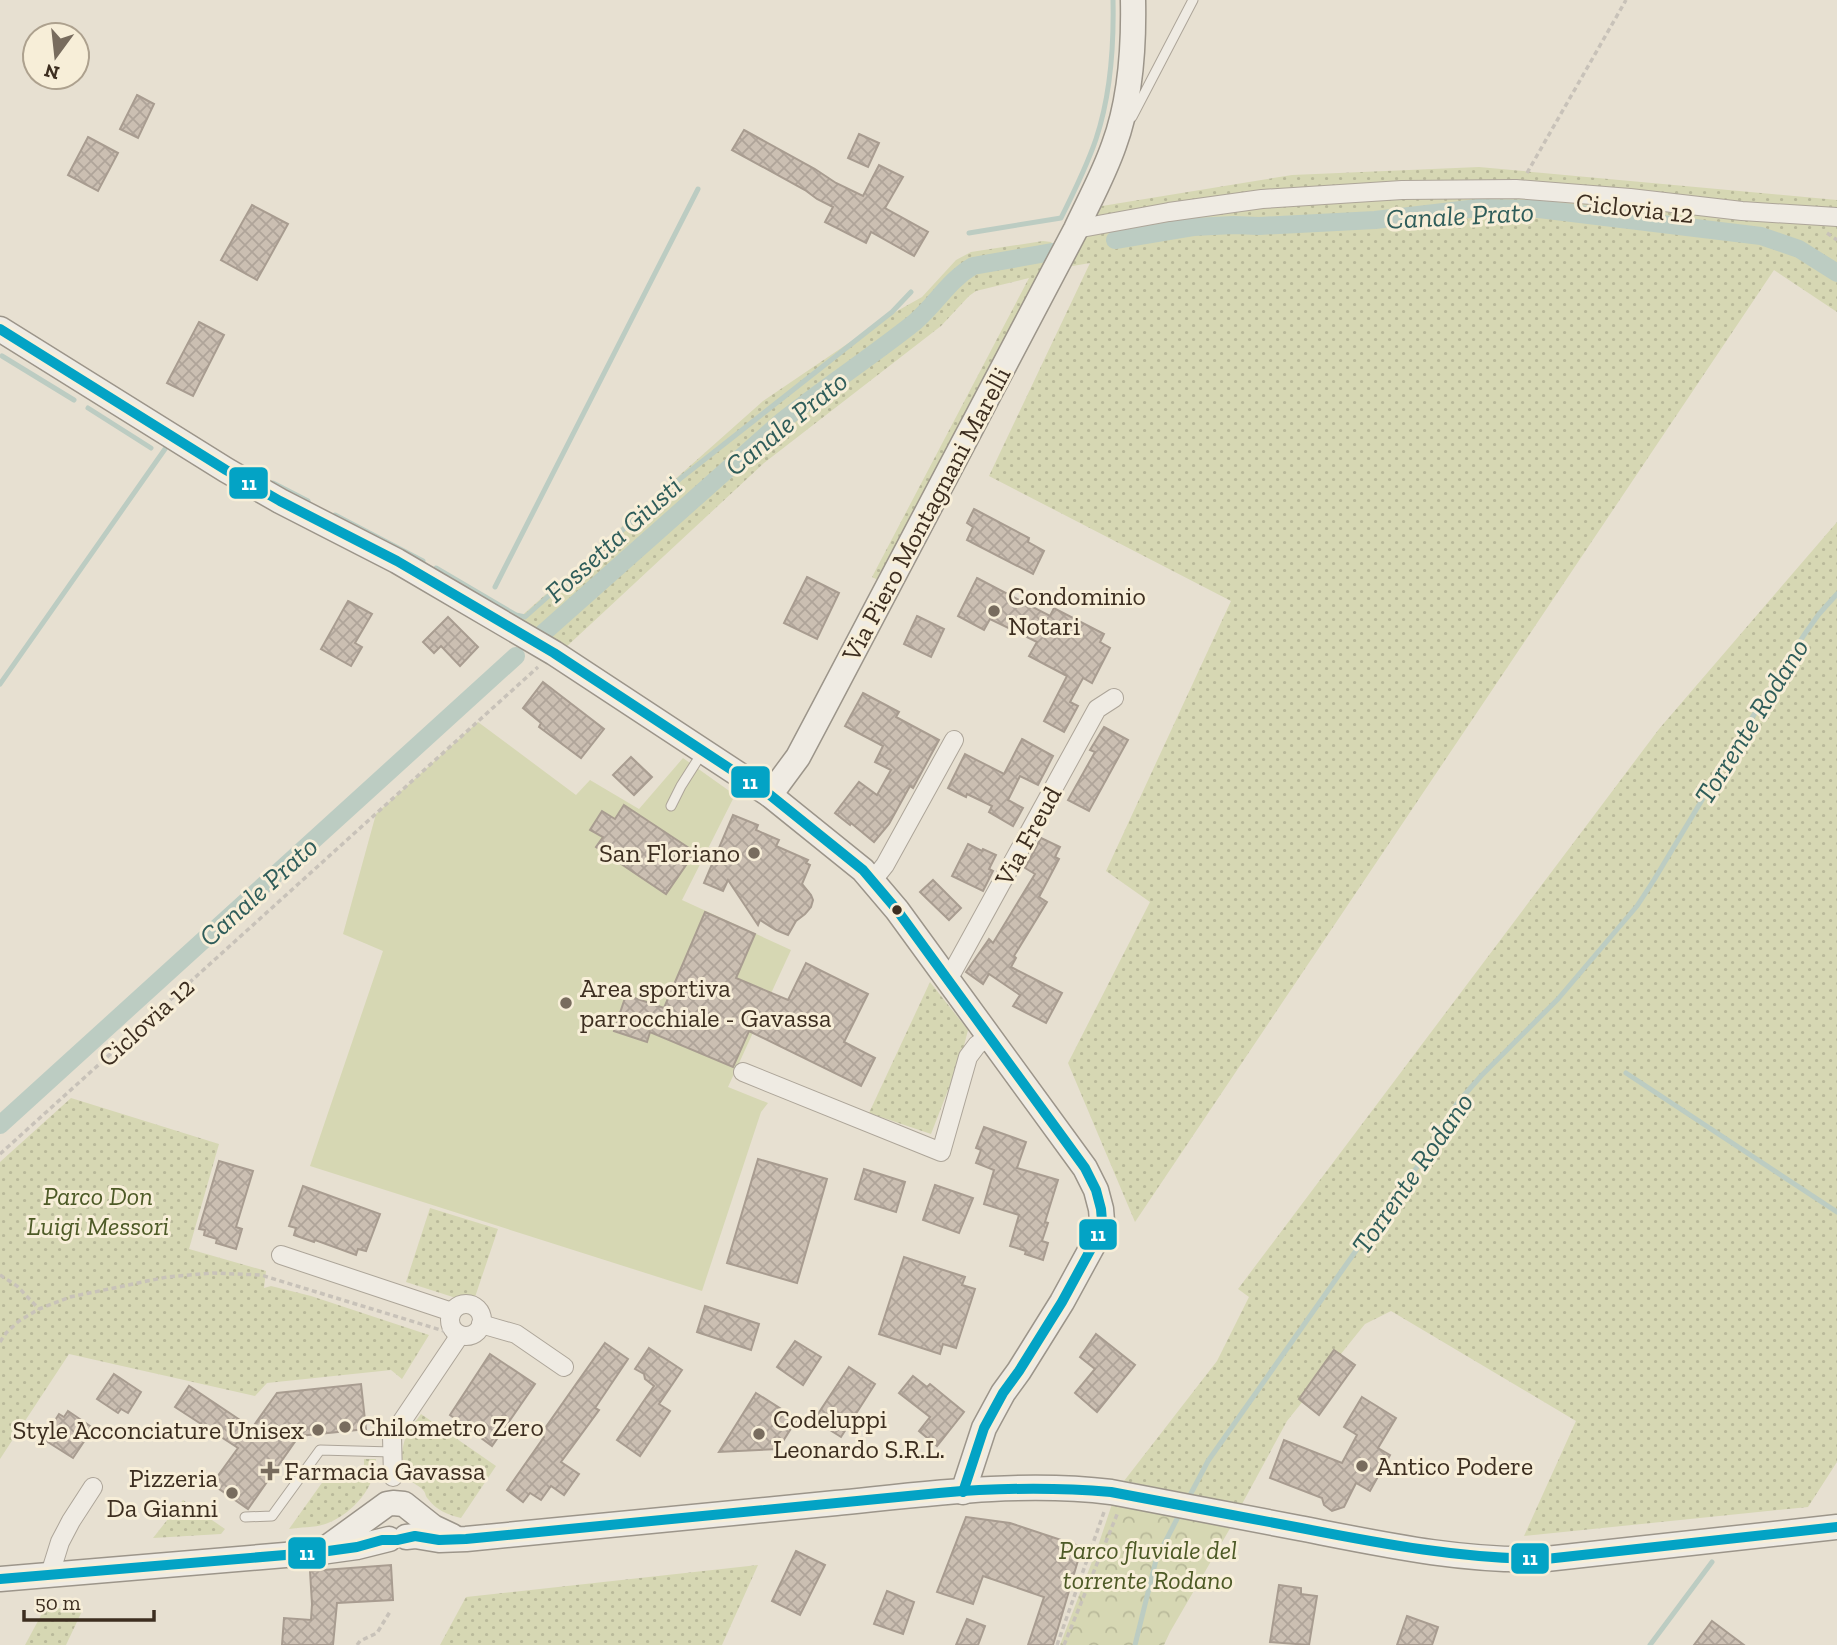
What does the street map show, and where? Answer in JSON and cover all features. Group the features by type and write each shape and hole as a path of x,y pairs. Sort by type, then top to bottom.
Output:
{"street":[{"name":"Via Piero Montagnani Marelli","path":"770,795 798,757 1104,171 1115,143 1125,104 1131,68 1133,0"},
{"path":"1076,229 1262,199 1402,190 1516,190 1837,217"},
{"path":"0,329 226,470 397,561 566,661 770,795 873,880 1085,1168 1096,1190 1101,1209 1102,1222 1098,1236 1082,1268 984,1428 963,1492"},
{"name":"Via Freud","path":"948,980 1097,709 1114,698"},
{"path":"873,880 885,864 954,740"},
{"path":"743,1072 941,1152 968,1057 977,1045 990,1036"},
{"path":"281,1255 452,1312"},
{"path":"470,1304 481,1314 481,1324 475,1333 460,1335 452,1328 452,1312 459,1305 470,1304"},
{"path":"481,1324 516,1334 564,1367"},
{"path":"394,1508 414,1519 412,1530 398,1538 380,1532 376,1520 394,1508 397,1493 393,1478 392,1436 460,1335"},
{"path":"50,1574 60,1542 93,1488"},
{"path":"0,1578 321,1552 415,1536 439,1540 466,1539 963,1492 1047,1488 1084,1489 1113,1501 1256,1520 1361,1541 1484,1559 1546,1559 1837,1527"},
{"path":"394,1508 439,1531 466,1539"},
{"path":"321,1552 394,1508"}],"lane":[{"path":"1104,171 1194,0"},
{"path":"671,806 703,752"},
{"path":"245,1517 272,1516 320,1450 392,1452"}],"path":[{"path":"1516,190 1626,0"},
{"name":"Ciclovia 12","path":"0,1154 542,664"},
{"path":"0,1342 19,1321 39,1309 70,1297 167,1277 213,1273 261,1275 436,1330 460,1335"},
{"path":"0,1275 17,1286 39,1309"},
{"path":"1057,1645 1113,1501"},
{"path":"1064,1645 1113,1501"},
{"path":"357,1645 377,1633 391,1610"}],"green space":[{"path":"1479,167 1837,200 1837,312 1774,270 1135,1222 1068,1063 1150,902 1106,871 1231,601 989,476 1090,263 1055,269 1092,226 1102,206 1292,175"},
{"path":"1051,242 1056,248 882,582 872,577 1029,278 976,291 969,296 941,326 764,463 564,649 518,619 763,401 890,315 922,297 956,260 971,252"},
{"path":"1837,522 1837,1462 1808,1507 1524,1536 1576,1421 1391,1311 1365,1324 1287,1421 1242,1504 1124,1481 1217,1361 1249,1297 1238,1289 1659,729"},
{"name":"Area sportiva parrocchiale - Gavassa","path":"478,722 576,795 590,780 639,809 683,758 735,795 682,900 791,950 728,1087 768,1103 761,1112 702,1291 310,1166 383,951 343,934 376,814"},
{"path":"930,982 968,1030 962,1054 931,1134 869,1113"},
{"name":"Parco Don Luigi Messori","path":"71,1098 219,1144 189,1249 266,1271 264,1288 271,1286 311,1296 429,1335 402,1379 391,1370 267,1383 255,1396 69,1354 0,1459 0,1162"},
{"path":"430,1208 498,1229 475,1297 456,1298 406,1282"},
{"path":"421,1414 496,1466 461,1518 447,1514 435,1506 406,1475 403,1449 406,1437"},
{"path":"364,1459 376,1459 375,1469 367,1489 354,1506 328,1523 289,1529 324,1480 330,1476 364,1471"},
{"path":"183,1500 225,1529 221,1534 153,1538"},
{"name":"Parco fluviale del torrente Rodano","path":"1112,1504 1232,1525 1164,1645 1060,1645 1098,1546"},
{"path":"758,1565 722,1645 440,1645 466,1597"},
{"path":"45,1608 83,1609 66,1645 25,1645"}],"building":[{"path":"137,95 154,104 138,138 120,129"},
{"path":"744,130 863,196 879,165 903,177 885,208 928,232 914,256 871,232 866,243 825,222 833,207 732,150"},
{"path":"859,134 879,143 868,167 848,158"},
{"path":"88,137 118,153 98,191 68,175"},
{"path":"252,205 288,224 257,280 221,260"},
{"path":"199,322 224,335 193,396 167,383"},
{"path":"974,509 1029,538 1028,542 1044,551 1033,574 967,540 973,527 967,523"},
{"path":"807,577 839,593 817,639 784,623"},
{"path":"977,578 1050,616 1054,608 1104,634 1100,642 1110,648 1092,683 1083,678 1070,702 1078,706 1064,732 1044,721 1067,676 1029,656 1037,642 990,619 984,630 958,616"},
{"path":"348,601 372,614 355,643 362,647 351,666 321,649"},
{"path":"917,616 944,629 931,657 904,644"},
{"path":"448,617 478,647 460,666 441,646 434,653 423,642"},
{"path":"543,682 604,729 581,758 539,727 541,723 523,708"},
{"path":"863,693 899,712 896,717 939,740 913,788 910,786 889,824 874,842 835,813 859,782 877,795 891,770 875,762 883,746 845,726"},
{"path":"1104,727 1128,740 1089,811 1068,800 1095,752 1090,750"},
{"path":"1022,739 1053,756 1038,785 1020,776 1008,800 1023,808 1013,826 989,812 992,806 948,788 965,754 1004,774"},
{"path":"631,757 652,777 634,795 613,775"},
{"path":"624,805 695,852 666,894 596,847 603,837 590,830 602,811 615,819"},
{"path":"733,815 758,825 756,830 779,840 776,846 808,860 806,863 810,865 802,884 813,900 811,907 796,921 788,935 760,920 758,925 728,880 723,891 704,883"},
{"path":"1041,838 1060,847 1055,857 1059,859 1039,897 1047,902 1014,956 1016,958 1011,967 1062,993 1046,1023 1013,1006 1020,995 989,974 983,984 966,972 989,939 993,943 1035,874 1025,868"},
{"path":"968,844 996,855 989,869 993,871 983,891 952,876"},
{"path":"933,880 961,908 949,920 920,892"},
{"path":"705,912 755,934 736,978 788,1000 806,963 868,994 844,1042 875,1058 861,1086 749,1031 733,1067 650,1032 647,1042 614,1031 626,995 664,1008"},
{"path":"984,1127 1026,1142 1017,1168 1058,1180 1045,1222 1048,1223 1042,1241 1048,1243 1043,1260 1010,1246 1019,1215 984,1204 994,1170 976,1163 981,1150 976,1148"},
{"path":"758,1159 827,1179 797,1283 727,1263"},
{"path":"219,1161 253,1171 236,1227 242,1229 236,1249 216,1243 217,1239 204,1235 205,1230 199,1229"},
{"path":"864,1169 905,1182 896,1212 855,1199"},
{"path":"935,1185 973,1198 959,1233 923,1220"},
{"path":"303,1186 380,1214 366,1251 358,1249 356,1255 294,1235 296,1228 289,1226"},
{"path":"904,1257 965,1277 962,1285 975,1289 956,1348 943,1344 940,1354 879,1334"},
{"path":"705,1306 759,1324 751,1350 697,1332"},
{"path":"1096,1334 1135,1365 1097,1412 1075,1393 1095,1369 1080,1357"},
{"path":"795,1341 821,1357 803,1385 777,1367"},
{"path":"605,1343 628,1359 595,1408 599,1410 561,1462 579,1474 564,1495 551,1486 541,1500 530,1493 523,1502 507,1490 544,1437 541,1434"},
{"path":"649,1348 682,1370 659,1404 670,1411 640,1456 617,1440 654,1386 645,1379 644,1374 635,1369"},
{"path":"1334,1350 1355,1365 1319,1415 1299,1399"},
{"path":"490,1354 535,1384 492,1446 450,1415"},
{"path":"849,1367 875,1384 841,1437 814,1420"},
{"path":"114,1374 141,1392 128,1413 121,1409 118,1413 97,1399"},
{"path":"913,1376 927,1387 930,1384 964,1412 937,1446 919,1431 930,1417 899,1393"},
{"path":"361,1384 366,1429 299,1436 248,1509 212,1484 238,1448 175,1407 189,1386 252,1428 277,1393"},
{"name":"Codeluppi Leonardo S.R.L.","path":"756,1393 797,1419 778,1449 719,1452"},
{"path":"1362,1397 1396,1418 1378,1448 1390,1455 1370,1491 1356,1483 1344,1507 1332,1511 1324,1505 1322,1498 1270,1478 1284,1440 1342,1463 1357,1435 1344,1427"},
{"path":"68,1411 93,1428 73,1458 43,1439 59,1414 64,1417"},
{"path":"966,1517 1010,1523 1082,1547 1053,1645 1028,1645 1044,1597 983,1576 973,1604 937,1592"},
{"path":"796,1551 825,1565 800,1615 772,1601"},
{"path":"391,1565 393,1600 337,1603 333,1645 282,1645 284,1618 311,1620 310,1571"},
{"path":"1279,1585 1301,1588 1301,1594 1317,1596 1309,1645 1270,1642"},
{"path":"887,1591 914,1602 903,1634 874,1624"},
{"path":"1407,1616 1438,1627 1432,1645 1397,1645"},
{"path":"967,1619 985,1626 978,1645 956,1645"},
{"path":"1712,1621 1744,1645 1694,1645"}],"waterway":[{"name":"Fossetta Giusti","path":"969,233 1061,218 1089,159 1101,122 1111,70 1113,0"},
{"path":"495,587 698,189"},
{"name":"Canale Prato","path":"1115,240 1193,227 1375,220 1478,208 1539,209 1761,236 1799,249 1837,273"},
{"name":"Canale Prato","path":"541,635 781,422 915,322 964,272 973,266 1052,252"},
{"name":"Fossetta Giusti","path":"436,568 516,615 525,617 681,478 892,312 911,292"},
{"path":"2,356 74,400"},
{"path":"88,408 151,448"},
{"name":"Fossetta Giusti","path":"0,684 165,449"},
{"name":"Fossetta Giusti","path":"273,483 308,501"},
{"name":"Fossetta Giusti","path":"335,515 423,561"},
{"name":"Torrente Rodano","path":"1188,1499 1208,1461 1424,1158 1459,1101 1558,999 1637,906 1804,635 1837,594"},
{"name":"Canale Prato","path":"0,1125 516,656"},
{"path":"1626,1073 1837,1212"},
{"name":"Torrente Rodano","path":"1135,1645 1156,1560 1180,1513"},
{"path":"1650,1645 1712,1562"}],"transit line":[{"name":"11","path":"0,329 226,470 397,561 554,653 770,795 863,870 897,910 1085,1168 1096,1190 1101,1209 1102,1221 1098,1236 1062,1302 1003,1393 984,1428 963,1492"},
{"name":"11","path":"0,1579 321,1552 415,1536 439,1540 466,1539 1003,1489 1111,1492 1393,1545 1515,1558 1546,1559 1837,1527"}],"place":[{"name":"Condominio Notari","path":"994,611"},
{"name":"San Floriano","path":"754,853"},
{"name":"Area sportiva parrocchiale - Gavassa","path":"566,1003"},
{"name":"Chilometro Zero","path":"345,1427"},
{"name":"Style Acconciature Unisex","path":"318,1430"},
{"name":"Codeluppi Leonardo S.R.L.","path":"759,1434"},
{"name":"Antico Podere","path":"1362,1466"},
{"name":"Farmacia Gavassa","path":"270,1471"},
{"name":"Pizzeria Da Gianni","path":"232,1493"}]}
